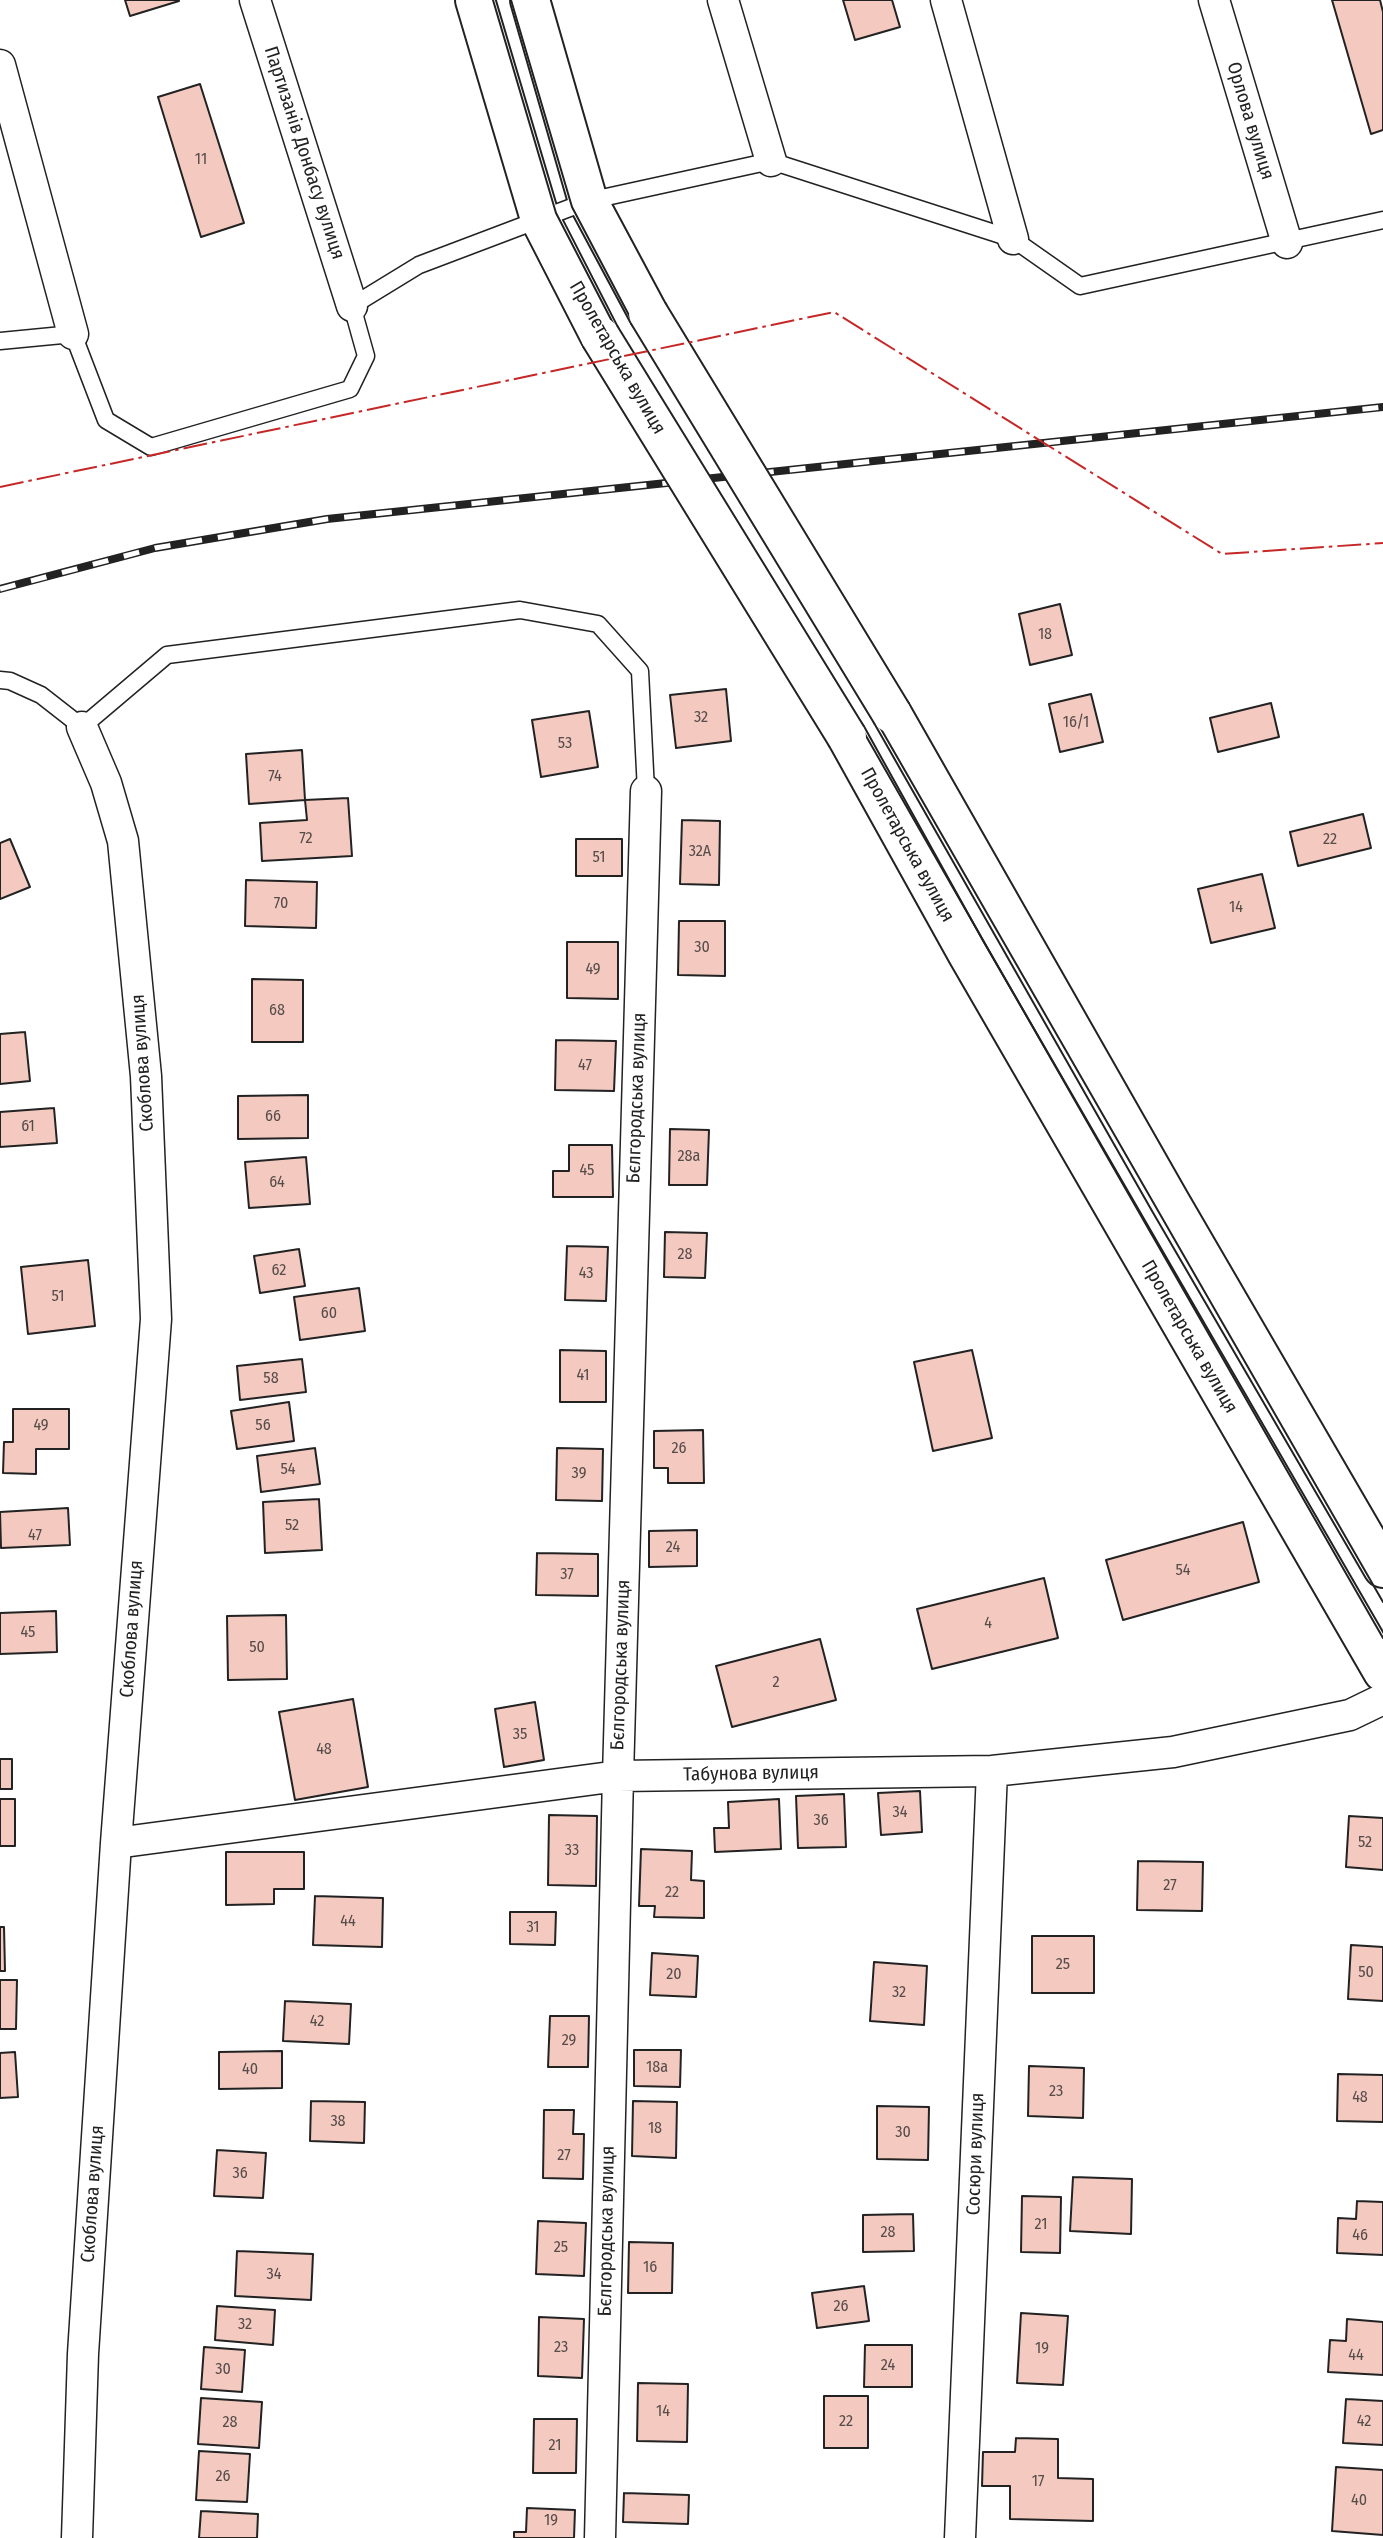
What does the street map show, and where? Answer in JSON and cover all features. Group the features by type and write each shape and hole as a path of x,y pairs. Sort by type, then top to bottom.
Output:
{"main road":[{"name":"Пролетарська вулиця","path":"475,0 540,219 600,336 847,737 974,965 1383,1672"},
{"path":"530,0 588,201 648,313 892,714 1170,1202 1383,1568"}],"street":[{"name":"Партизанів Донбасу вулиця","path":"255,0 352,306"},
{"path":"723,0 771,161"},
{"path":"946,0 1013,239"},
{"name":"Орлова вулиця","path":"1214,0 1287,243"},
{"path":"0,65 73,334"},
{"name":"Скоблова вулиця","path":"77,2538 83,2354 116,1843 156,1319 146,1076 122,841 106,783 82,727"},
{"name":"Бєлгородська вулиця","path":"600,2538 646,791"},
{"name":"Табунова вулиця","path":"116,1843 618,1776 992,1771 1173,1752 1350,1715 1383,1699"},
{"name":"Сосюри вулиця","path":"960,2538 992,1771"}],"lane":[{"path":"0,341 73,334 106,420 150,447 350,389 366,356 352,306 419,265 588,201 771,161 1013,239 1080,286 1383,220"},
{"path":"0,680 10,681 41,695 82,727 167,655 520,610 598,624 640,671 646,791"}],"building":[{"path":"125,0 178,0 179,1 130,16"},
{"path":"843,0 892,0 900,27 855,40"},
{"path":"1332,0 1380,0 1383,12 1383,130 1371,134"},
{"path":"200,84 244,223 201,237 158,97"},
{"path":"1060,604 1072,655 1030,665 1019,614"},
{"path":"726,689 731,741 676,748 670,695"},
{"path":"1091,694 1103,742 1060,752 1049,704"},
{"path":"1271,703 1279,737 1218,752 1210,718"},
{"path":"589,711 598,767 541,777 532,720"},
{"path":"302,750 305,800 249,804 246,754"},
{"path":"348,798 352,856 262,861 260,823 307,820 305,800"},
{"path":"1363,814 1371,848 1298,866 1290,832"},
{"path":"682,820 720,821 719,885 680,884"},
{"path":"10,839 30,887 0,899 0,843"},
{"path":"576,839 622,839 622,876 576,876"},
{"path":"1262,874 1275,928 1211,943 1198,889"},
{"path":"246,880 317,882 316,928 245,926"},
{"path":"679,921 725,921 725,976 678,975"},
{"path":"567,942 618,942 618,999 567,998"},
{"path":"252,979 303,980 303,1042 252,1042"},
{"path":"25,1032 30,1081 0,1084 0,1034"},
{"path":"556,1040 616,1041 614,1091 555,1090"},
{"path":"308,1095 308,1138 238,1139 238,1096"},
{"path":"54,1108 57,1143 0,1147 0,1112"},
{"path":"670,1129 709,1130 707,1185 669,1185"},
{"path":"569,1145 612,1145 613,1197 553,1197 553,1171 569,1171"},
{"path":"306,1157 310,1204 249,1208 245,1162"},
{"path":"665,1232 707,1233 705,1278 664,1277"},
{"path":"567,1246 608,1247 606,1301 565,1300"},
{"path":"299,1249 305,1286 260,1293 254,1256"},
{"path":"88,1260 95,1326 28,1334 21,1267"},
{"path":"359,1288 365,1331 300,1340 294,1297"},
{"path":"560,1350 606,1351 606,1402 560,1402"},
{"path":"972,1350 992,1438 933,1451 914,1362"},
{"path":"302,1359 306,1392 240,1400 237,1366"},
{"path":"289,1402 294,1441 237,1449 231,1411"},
{"path":"13,1409 69,1409 69,1449 36,1449 36,1474 3,1473 4,1442 13,1442"},
{"path":"703,1430 704,1483 668,1483 668,1468 654,1468 654,1431"},
{"path":"315,1448 320,1484 261,1492 257,1456"},
{"path":"557,1448 603,1449 602,1501 556,1500"},
{"path":"319,1499 322,1550 265,1553 263,1502"},
{"path":"68,1508 70,1545 1,1548 0,1512"},
{"path":"1243,1522 1259,1582 1123,1620 1106,1560"},
{"path":"697,1530 697,1566 649,1567 649,1531"},
{"path":"537,1553 598,1554 598,1596 536,1595"},
{"path":"1044,1578 1058,1638 932,1669 917,1609"},
{"path":"56,1611 57,1652 0,1654 0,1613"},
{"path":"286,1615 287,1679 228,1680 227,1616"},
{"path":"820,1639 836,1700 732,1727 716,1666"},
{"path":"353,1699 368,1787 295,1800 279,1712"},
{"path":"535,1702 544,1760 504,1767 495,1709"},
{"path":"0,1759 12,1759 12,1789 0,1789"},
{"path":"920,1791 922,1832 881,1835 878,1793"},
{"path":"844,1794 846,1847 798,1848 796,1796"},
{"path":"0,1799 15,1799 15,1846 0,1846"},
{"path":"779,1799 781,1849 715,1852 714,1828 729,1828 728,1802"},
{"path":"549,1815 597,1816 596,1886 548,1885"},
{"path":"1349,1816 1383,1818 1383,1870 1346,1867"},
{"path":"641,1849 692,1851 691,1880 704,1881 704,1918 654,1917 655,1906 639,1906"},
{"path":"226,1852 304,1852 304,1889 274,1889 274,1904 226,1905"},
{"path":"1138,1861 1203,1862 1202,1911 1137,1910"},
{"path":"315,1896 383,1898 382,1947 313,1945"},
{"path":"510,1912 556,1912 555,1945 510,1944"},
{"path":"0,1927 4,1927 5,1971 0,1971"},
{"path":"1032,1936 1094,1936 1094,1993 1032,1993"},
{"path":"1351,1945 1383,1947 1383,2001 1348,1999"},
{"path":"652,1953 698,1956 696,1997 650,1995"},
{"path":"874,1962 927,1966 924,2025 870,2021"},
{"path":"0,1980 17,1980 16,2029 0,2029"},
{"path":"285,2001 351,2004 349,2044 283,2041"},
{"path":"550,2016 589,2016 588,2067 548,2067"},
{"path":"634,2050 681,2050 680,2087 634,2086"},
{"path":"282,2051 282,2088 219,2089 219,2052"},
{"path":"15,2052 18,2097 0,2098 0,2053"},
{"path":"1029,2066 1084,2068 1083,2118 1028,2116"},
{"path":"1338,2074 1383,2075 1383,2122 1337,2121"},
{"path":"311,2101 365,2102 364,2143 310,2141"},
{"path":"633,2101 677,2102 676,2158 632,2156"},
{"path":"877,2106 929,2107 928,2160 877,2159"},
{"path":"544,2110 574,2110 573,2134 584,2134 583,2179 543,2178"},
{"path":"217,2150 266,2153 263,2198 214,2196"},
{"path":"1073,2177 1132,2179 1131,2234 1070,2231"},
{"path":"1022,2196 1061,2197 1060,2253 1021,2252"},
{"path":"1357,2201 1383,2202 1383,2255 1337,2253 1338,2218 1356,2219"},
{"path":"913,2214 914,2251 863,2252 863,2215"},
{"path":"538,2221 586,2223 584,2276 536,2274"},
{"path":"629,2242 673,2243 672,2293 628,2293"},
{"path":"237,2251 313,2254 311,2300 235,2296"},
{"path":"864,2286 869,2321 817,2328 812,2293"},
{"path":"217,2306 275,2310 273,2345 215,2340"},
{"path":"1021,2313 1068,2316 1063,2385 1017,2383"},
{"path":"539,2317 584,2319 582,2378 538,2376"},
{"path":"1347,2319 1383,2322 1383,2375 1328,2372 1330,2340 1346,2341"},
{"path":"865,2345 912,2345 912,2387 864,2387"},
{"path":"204,2347 245,2350 242,2392 201,2389"},
{"path":"638,2383 688,2384 687,2442 637,2441"},
{"path":"824,2396 868,2396 868,2448 824,2448"},
{"path":"201,2398 262,2402 259,2448 198,2444"},
{"path":"1346,2399 1383,2401 1383,2445 1343,2443"},
{"path":"534,2419 577,2419 576,2473 533,2473"},
{"path":"1016,2438 1058,2439 1058,2478 1093,2479 1093,2521 1010,2519 1010,2486 982,2486 983,2452 1015,2452"},
{"path":"199,2451 250,2454 247,2502 196,2500"},
{"path":"1336,2467 1383,2470 1383,2535 1332,2531"},
{"path":"624,2493 689,2495 688,2524 623,2522"},
{"path":"527,2508 575,2510 574,2538 514,2538 514,2532 526,2532"},
{"path":"201,2511 258,2514 257,2538 199,2538"}],"tram line":[{"path":"493,0 556,213 616,329 862,729 1383,1638"},
{"path":"511,0 572,207 632,321 877,722 1383,1602"}],"railway":[{"path":"0,589 155,548 327,519 1383,407"}],"power":[{"path":"0,487 834,312 1222,554 1383,543"}]}
